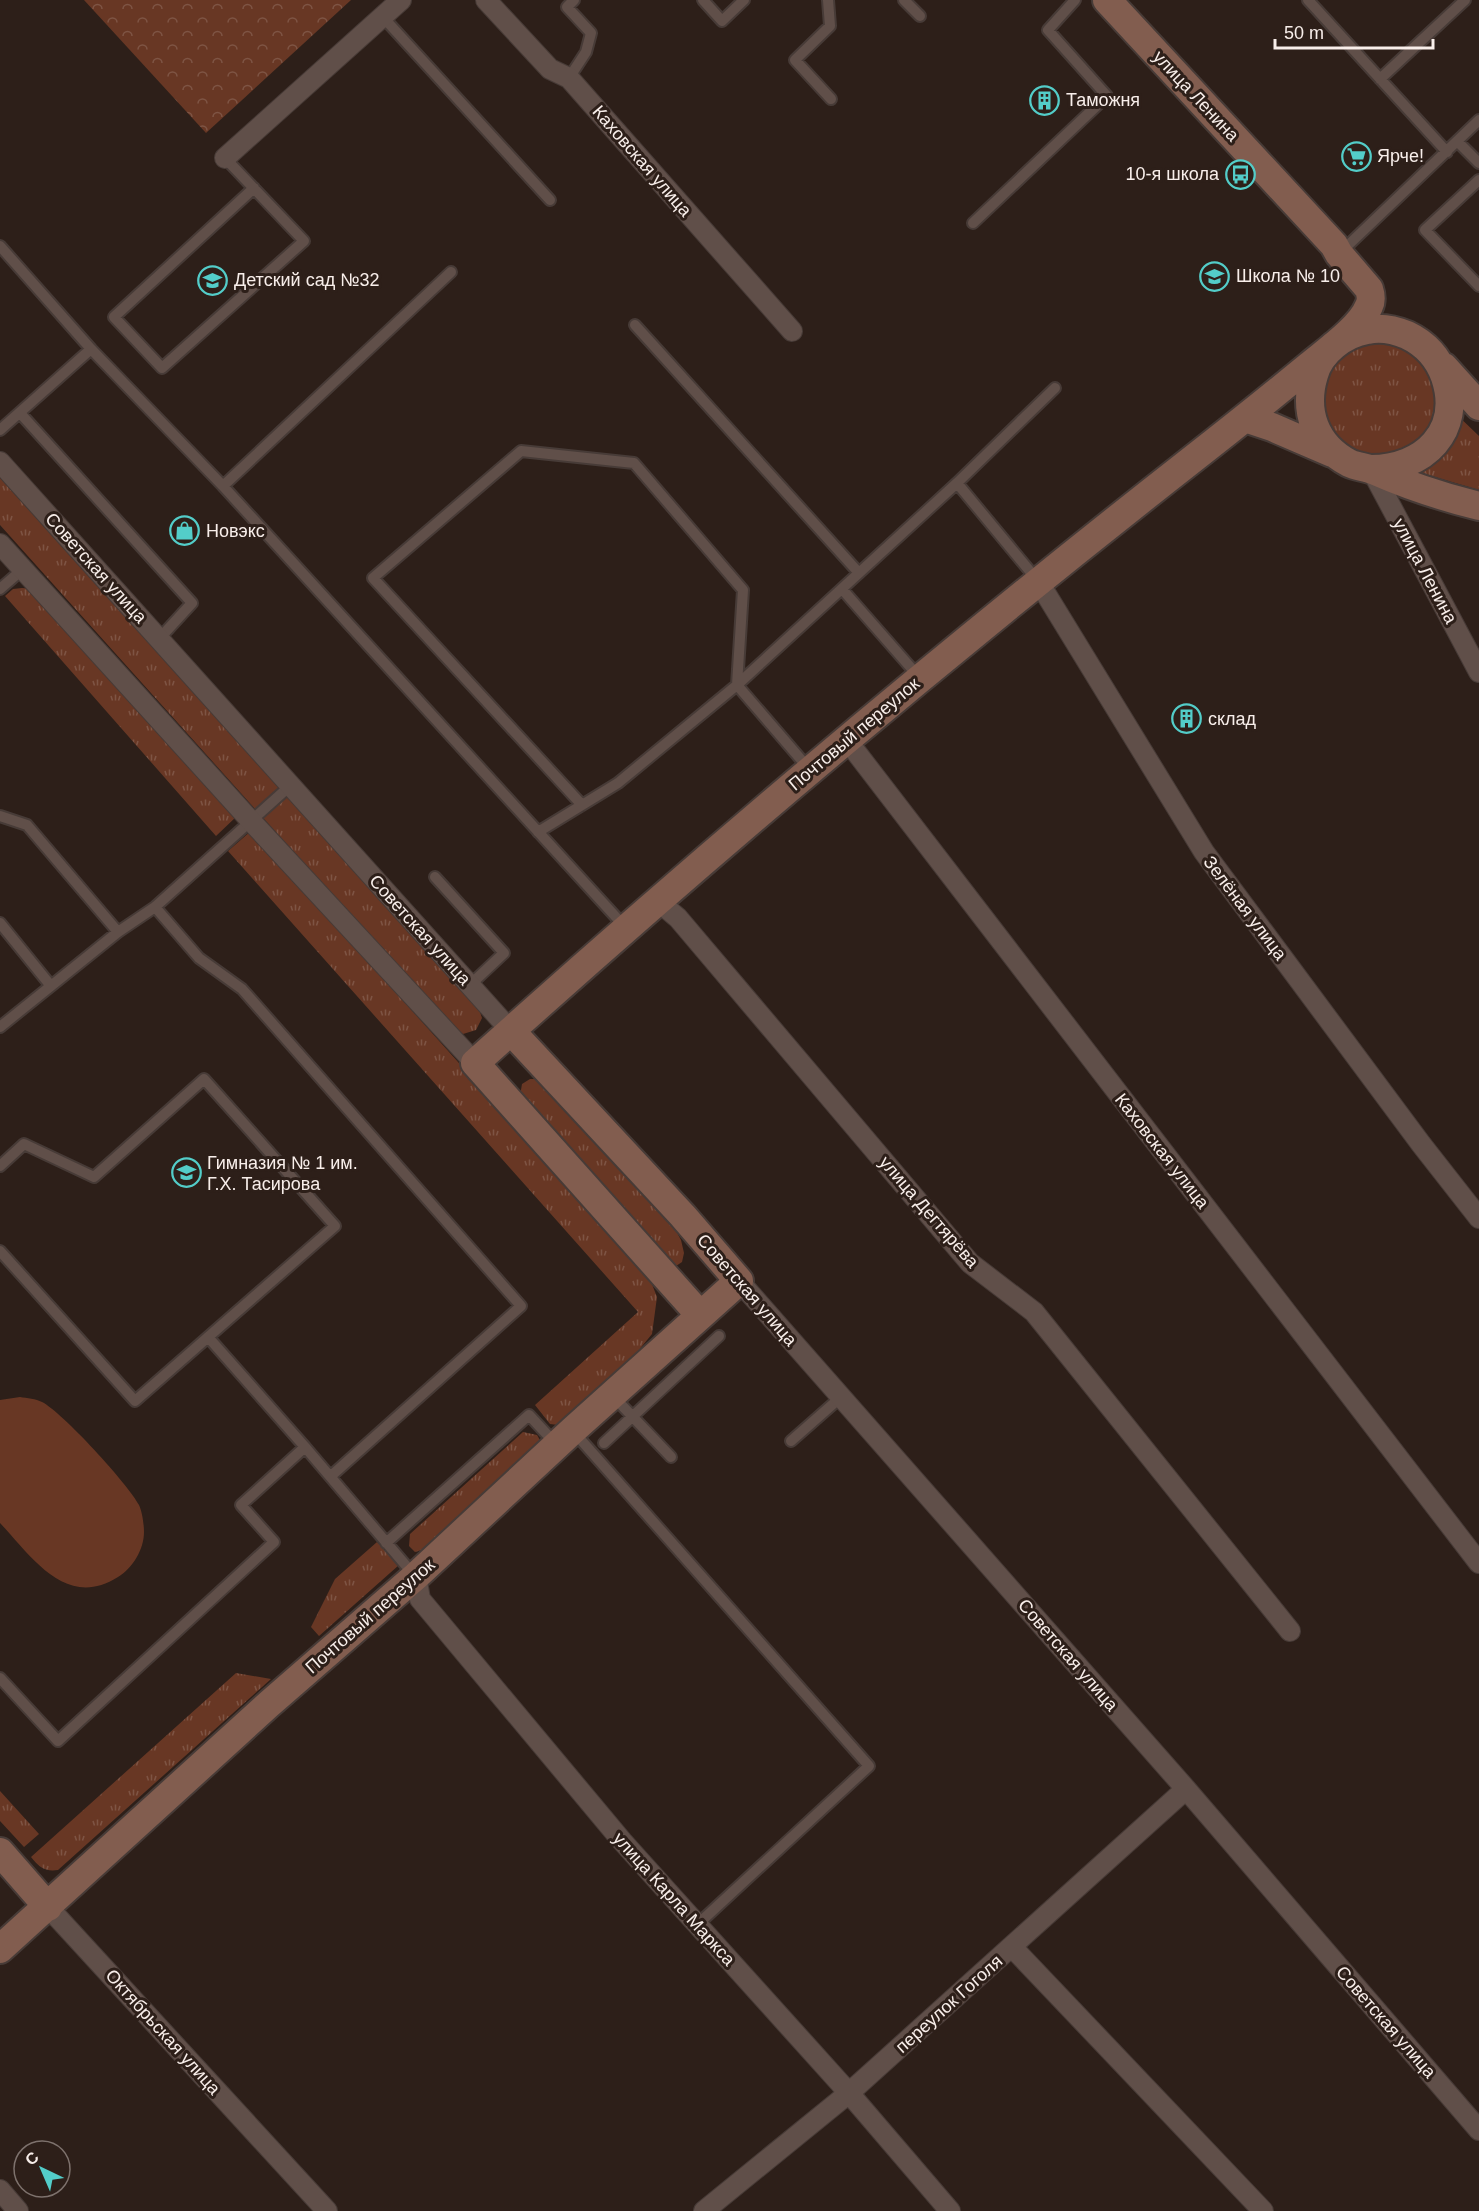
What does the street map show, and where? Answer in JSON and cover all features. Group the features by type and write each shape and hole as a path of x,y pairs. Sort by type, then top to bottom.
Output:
{"main road":[{"name":"улица Ленина","path":"1107,0 1339,247 1479,405"},
{"name":"улица Ленина","path":"1330,349 1365,314 1370,305 1371,295 1369,289 1339,254 1339,247"},
{"path":"1333,453 1320,438 1312,421 1309,389 1316,368 1330,349 1349,335 1369,329 1395,330 1430,351 1450,392 1448,415 1433,446 1421,456 1406,465 1388,469 1371,469"},
{"name":"Почтовый переулок","path":"475,1063 846,739 1038,581 1330,349"},
{"path":"1245,418 1272,427 1333,453 1352,464 1371,469 1411,487 1479,506"},
{"name":"Советская улица","path":"511,1031 683,1216 739,1281"},
{"path":"475,1063 700,1316"},
{"name":"Почтовый переулок","path":"0,1949 269,1704 416,1576 739,1281"},
{"name":"Октябрьская улица","path":"0,1852 48,1906"}],"street":[{"path":"225,158 401,0"},
{"name":"Каховская улица","path":"486,0 550,69 569,78 792,331"},
{"name":"Советская улица","path":"0,462 511,1031"},
{"name":"улица Ленина","path":"1371,469 1479,672"},
{"path":"0,544 251,821 475,1063"},
{"name":"Зелёная улица","path":"1038,581 1204,852 1421,1144 1479,1218"},
{"name":"Каховская улица","path":"846,739 1479,1563"},
{"name":"улица Дегтярёва","path":"659,902 686,927 970,1263 1034,1312 1290,1631"},
{"name":"Советская улица","path":"739,1281 1186,1789 1479,2130"},
{"name":"улица Карла Маркса","path":"416,1576 420,1599 622,1841 849,2093 950,2211"},
{"name":"переулок Гоголя","path":"704,2211 849,2093 1186,1789"},
{"name":"Октябрьская улица","path":"48,1906 327,2211"},
{"path":"1012,1947 1263,2211"},
{"path":"0,2190 18,2211"}],"lane":[{"path":"569,78 586,52 591,33 567,7 574,0"},
{"path":"703,0 722,21 744,0"},
{"path":"828,0 830,26 795,60 831,99"},
{"path":"904,0 920,16"},
{"path":"973,223 1107,96 1048,30 1075,0"},
{"path":"1308,0 1447,152"},
{"path":"1380,79 1466,0"},
{"path":"382,16 550,200"},
{"path":"1339,247 1447,152 1479,120"},
{"path":"1458,142 1479,163"},
{"path":"225,158 254,188 304,241 162,368 114,317 254,188"},
{"path":"1479,180 1425,230 1479,286"},
{"path":"0,246 91,349 223,486 627,930"},
{"path":"223,486 451,272"},
{"path":"635,326 859,573"},
{"path":"0,430 91,349"},
{"path":"538,832 618,783 737,685 957,483 1055,388"},
{"path":"20,412 192,603 159,639"},
{"path":"582,805 373,578 521,450 634,463 743,590 737,685 810,770"},
{"path":"957,483 1038,581"},
{"path":"0,589 23,569"},
{"path":"842,589 920,678"},
{"path":"0,1028 118,932 154,907 291,785"},
{"path":"0,816 27,825 118,932"},
{"path":"435,877 504,953 470,985"},
{"path":"154,907 199,958 242,989 521,1306 331,1476"},
{"path":"0,922 51,986"},
{"path":"0,1166 24,1144 94,1177 204,1079 335,1226 135,1401 0,1251"},
{"path":"604,1443 719,1336"},
{"path":"208,1337 416,1576"},
{"path":"612,1395 671,1457"},
{"path":"791,1441 841,1397"},
{"path":"386,1543 530,1415 566,1438 869,1766 697,1925"},
{"path":"0,1678 58,1741 274,1542 241,1505 305,1447"}],"green space":[{"path":"84,0 351,0 206,133"},
{"path":"1375,338 1417,351 1441,396 1428,437 1386,462 1350,456 1317,414 1320,378 1342,349"},
{"path":"1454,412 1479,436 1479,490 1411,470"},
{"path":"0,478 479,1009 482,1018 476,1030 463,1034 452,1028 0,525"},
{"path":"13,589 34,589 237,816 216,836 5,596"},
{"path":"251,831 648,1274 657,1297 652,1334 634,1356 558,1425 550,1424 535,1405 638,1312 228,851"},
{"path":"530,1079 538,1079 663,1207 681,1240 684,1253 682,1262 676,1266 670,1264 520,1096 522,1084"},
{"path":"20,1397 34,1399 52,1408 109,1466 139,1505 144,1525 142,1545 133,1563 118,1577 99,1586 82,1587 66,1583 38,1564 0,1523 0,1400"},
{"path":"523,1432 537,1435 541,1442 422,1550 415,1552 409,1546 410,1534"},
{"path":"377,1542 399,1565 319,1636 311,1627 335,1579"},
{"path":"236,1673 271,1679 58,1870 46,1869 37,1864 31,1857"},
{"path":"0,1791 39,1834 24,1847 0,1821"}],"place":[{"name":"Таможня","path":"1045,100"},
{"name":"Ярче!","path":"1356,156"},
{"name":"10-я школа","path":"1240,174"},
{"name":"Школа № 10","path":"1215,276"},
{"name":"Детский сад №32","path":"213,280"},
{"name":"Новэкс","path":"185,531"},
{"name":"склад","path":"1187,719"},
{"name":"Гимназия № 1 им. Г.Х. Тасирова","path":"186,1173"}]}
